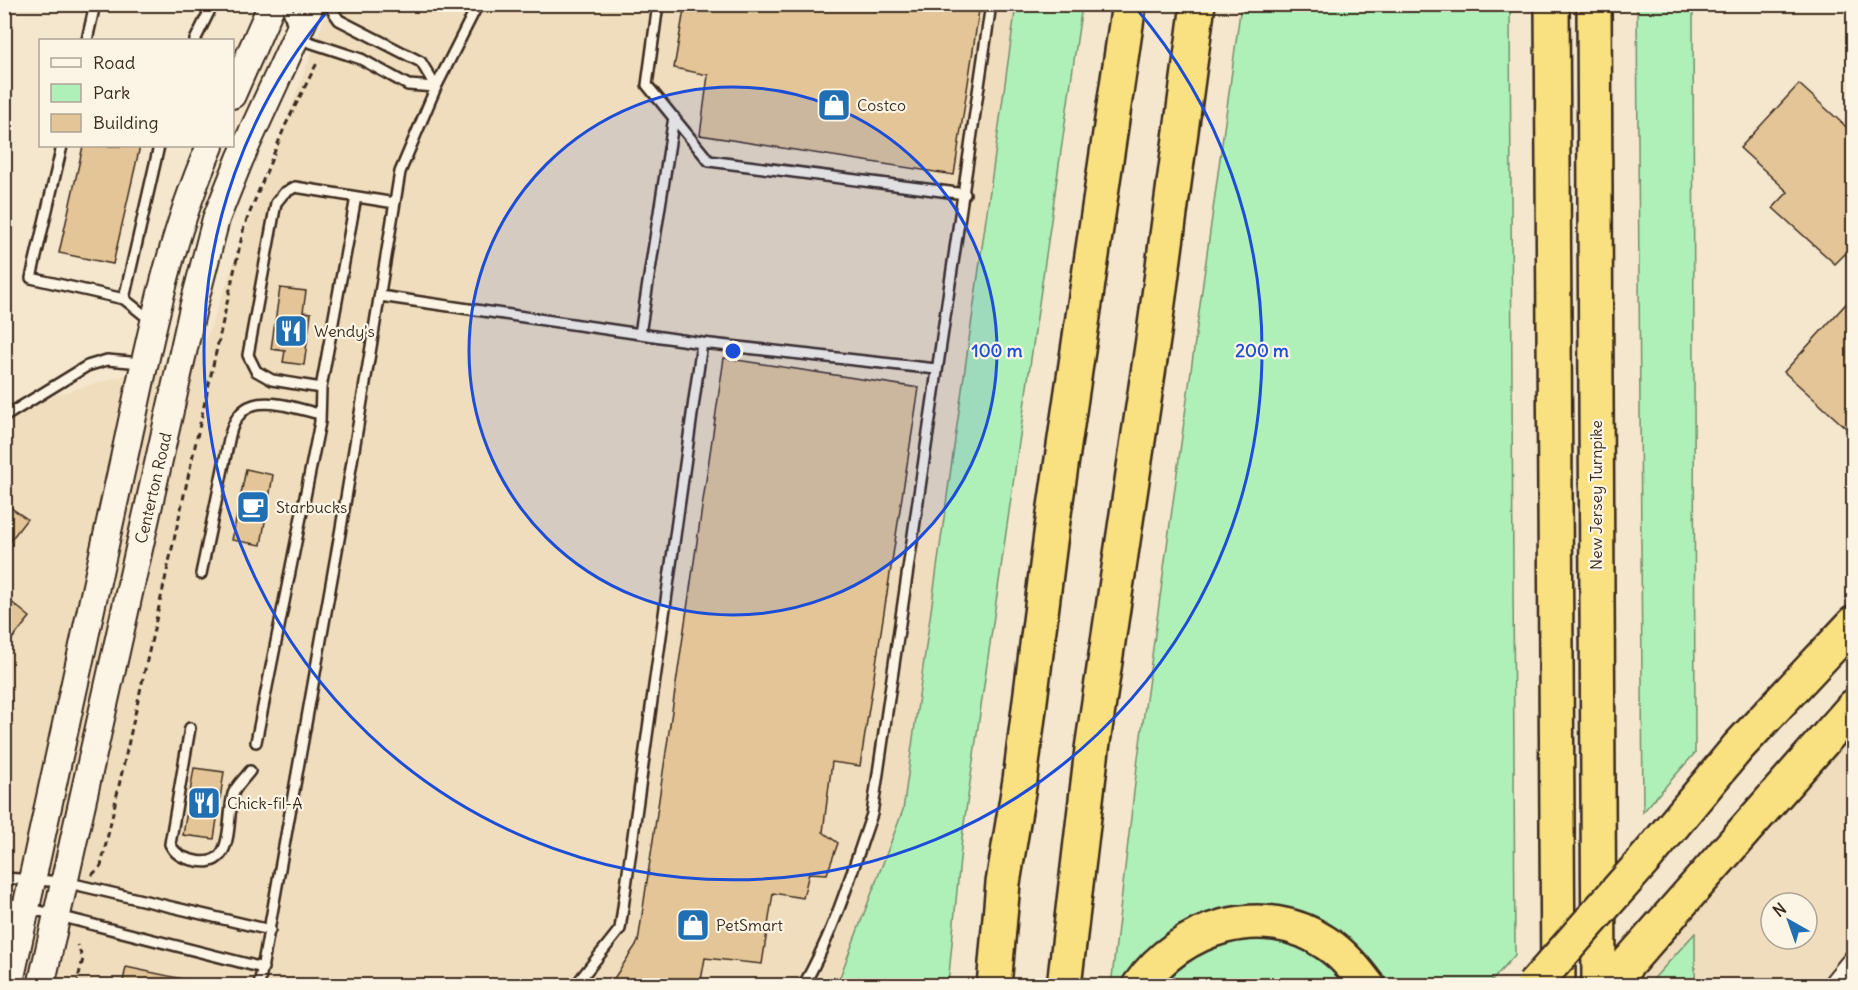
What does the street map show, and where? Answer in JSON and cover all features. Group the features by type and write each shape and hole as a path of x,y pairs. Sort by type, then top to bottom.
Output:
{"highway":[{"path":"994,986 1004,883 1040,638 1051,534 1129,4"},
{"path":"1064,986 1092,749 1156,322 1198,4"},
{"path":"1552,4 1558,986"},
{"name":"New Jersey Turnpike","path":"1594,4 1599,986"},
{"path":"1533,986 1647,858 1738,747 1854,623"},
{"path":"1608,986 1854,706"},
{"path":"977,986 1004,883"},
{"path":"1139,986 1167,954 1198,934 1232,924 1265,922 1297,928 1325,942 1350,962 1368,986"}],"main road":[{"path":"234,135 249,100 236,79 272,4"},
{"name":"Centerton Road","path":"41,986 190,319 216,219 240,159 311,4"},
{"name":"Centerton Road","path":"9,986 16,904 32,880 155,324 196,178 210,147"},
{"path":"216,219 215,182 230,147"}],"street":[{"path":"1830,986 1854,958"}],"lane":[{"path":"87,39 95,4"},
{"path":"196,39 213,4"},
{"path":"286,4 297,38 361,59 408,85 436,87"},
{"path":"328,4 339,20 421,62 436,87"},
{"path":"260,986 400,172 436,87 478,4"},
{"path":"658,4 647,85 709,161 966,194"},
{"path":"803,986 813,969 845,891 872,814 936,369 966,194 991,4"},
{"path":"640,334 674,117"},
{"path":"62,147 31,278 124,299 155,324"},
{"path":"124,299 159,147"},
{"path":"321,388 272,380 256,371 248,356 276,203 284,193 295,187 395,203"},
{"path":"256,742 320,414 321,388 356,197"},
{"path":"380,296 702,343 936,369"},
{"path":"575,986 620,929 702,343"},
{"path":"4,417 87,366 107,360 146,363"},
{"path":"201,574 231,429 241,410 260,402 320,414"},
{"path":"190,728 170,844 179,856 204,863 216,860 224,852 234,792 250,771"},
{"path":"4,878 64,882 270,930"},
{"path":"16,904 263,968"}],"path":[{"path":"92,875 101,866 244,227 285,126 318,61"},
{"path":"76,986 83,959 77,945"}],"shaded area":[{"path":"329,5 1016,5 903,810 837,985 5,985 4,410 201,353"},
{"path":"1853,728 1853,985 1623,986"}],"green space":[{"path":"1016,5 1082,5 962,838 948,985 837,985 903,810"},
{"path":"1241,5 1510,5 1515,955 1488,985 1111,986 1138,758"},
{"path":"1637,5 1693,5 1695,753 1643,812"},
{"path":"1695,933 1695,985 1648,985"}],"building":[{"name":"Costco","path":"685,4 980,4 954,175 700,135 708,75 674,68"},
{"path":"1799,84 1854,134 1854,262 1845,254 1835,264 1773,208 1788,192 1740,148"},
{"path":"83,147 140,147 113,264 59,253"},
{"name":"Wendy's","path":"280,288 306,291 303,312 311,313 304,365 283,362 285,351 271,349"},
{"path":"1854,295 1854,420 1846,428 1784,372"},
{"path":"724,358 919,388 860,766 832,762 823,832 838,843 827,874 809,873 803,898 773,893 762,964 705,958 700,986 609,986 638,942"},
{"name":"Starbucks","path":"246,469 273,475 261,545 232,540"},
{"path":"4,503 27,519 4,549"},
{"path":"4,596 30,617 4,649"},
{"name":"Chick-fil-A","path":"194,768 224,772 214,839 183,835"},
{"path":"126,967 183,979 182,986 122,986"}],"place":[{"name":"Costco","path":"834,105"},
{"name":"Wendy's","path":"291,331"},
{"name":"Starbucks","path":"253,507"},
{"name":"Chick-fil-A","path":"204,803"},
{"name":"PetSmart","path":"693,925"}]}
